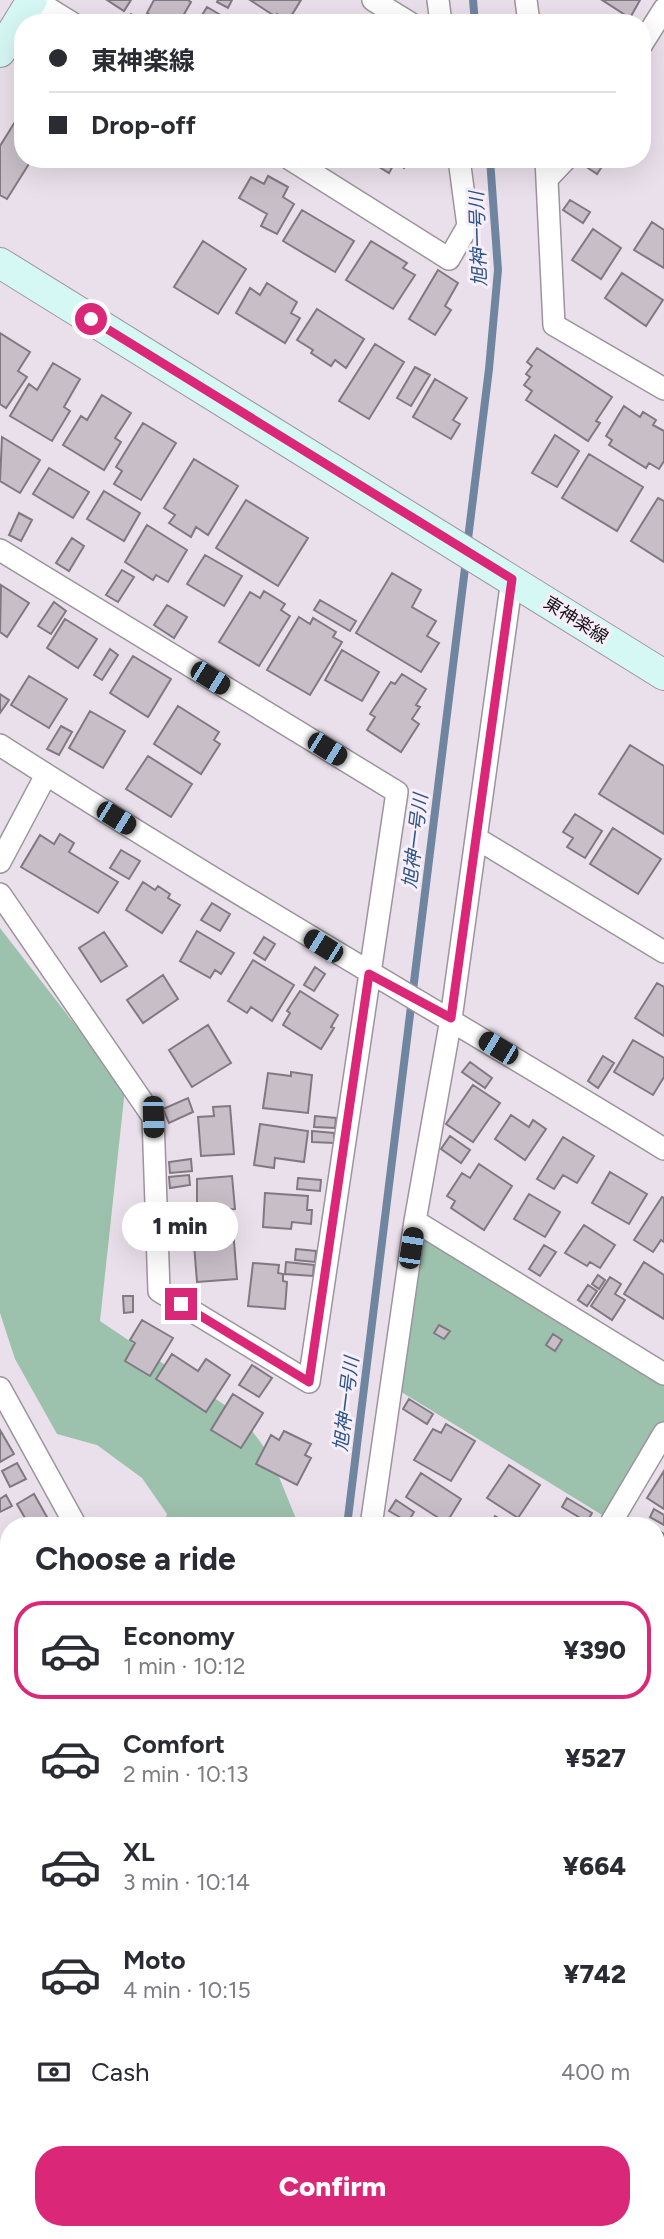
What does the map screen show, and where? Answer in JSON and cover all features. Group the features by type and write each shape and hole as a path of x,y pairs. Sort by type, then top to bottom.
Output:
{"main road":[{"path":"0,52 14,30"},
{"name":"東神楽線","path":"0,263 664,675"}],"street":[{"path":"33,0 57,14"},
{"path":"373,0 396,14"},
{"path":"651,30 664,9"},
{"path":"304,168 449,259 468,226 460,168"},
{"path":"547,169 554,324 663,386"},
{"path":"0,550 397,792 309,1382 159,1291 153,1117 0,894"},
{"path":"372,1517 415,1221 451,1018 476,838 500,572"},
{"path":"0,745 369,974 451,1018 664,1149"},
{"path":"0,862 46,775"},
{"path":"476,838 664,952"},
{"path":"415,1221 664,1374"},
{"path":"0,1388 71,1517"},
{"path":"614,1517 664,1433"}],"green space":[{"path":"0,928 125,1089 100,1321 241,1416 270,1455 295,1517 166,1517 167,1514 142,1478 97,1445 57,1434 15,1359 0,1313"},
{"path":"415,1221 664,1374 664,1433 614,1517 605,1517 390,1385"}],"building":[{"path":"107,0 131,0 124,11"},
{"path":"154,0 191,2 184,14 147,13"},
{"path":"232,0 228,8 217,2"},
{"path":"250,0 301,0 292,14 271,14"},
{"path":"602,0 640,0 632,14 624,14"},
{"path":"207,7 219,14 203,14"},
{"path":"14,123 14,168 26,168 7,199 0,195 0,146"},
{"path":"588,168 601,168 597,174"},
{"path":"268,176 288,187 283,197 294,204 277,234 261,226 267,214 239,198 251,177 264,184"},
{"path":"570,200 590,212 583,223 563,210"},
{"path":"302,210 354,241 335,272 283,241"},
{"path":"652,222 664,230 664,268 634,250"},
{"path":"593,229 621,248 601,279 572,260"},
{"path":"203,241 246,269 218,314 174,287"},
{"path":"371,241 407,263 403,268 415,275 393,309 346,280"},
{"path":"438,270 458,283 445,306 451,310 435,335 409,319"},
{"path":"622,273 663,300 646,326 605,298"},
{"path":"267,283 297,302 291,313 300,318 285,343 236,313 250,288 260,295"},
{"path":"317,309 364,339 346,368 335,360 331,366 297,340"},
{"path":"0,333 30,352 18,371 27,377 6,408 0,404"},
{"path":"375,344 404,362 369,419 339,401"},
{"path":"537,348 612,397 596,421 600,423 588,441 526,400 532,391 524,385 530,377 526,374 532,366 527,362"},
{"path":"53,363 80,379 64,407 70,411 52,441 10,416 29,384 37,390"},
{"path":"415,367 430,375 411,406 397,398"},
{"path":"435,379 467,398 453,420 460,424 451,439 413,417"},
{"path":"102,395 131,413 115,438 121,442 104,470 63,445 81,416 87,420"},
{"path":"624,406 640,417 643,412 656,420 653,425 664,431 664,461 659,469 649,463 646,468 609,445 612,440 606,436"},
{"path":"143,423 176,443 141,500 114,484 122,471 116,467"},
{"path":"555,435 579,451 557,487 532,473"},
{"path":"2,437 40,460 20,493 0,481"},
{"path":"589,454 643,487 617,531 562,498"},
{"path":"194,459 238,486 208,535 196,527 191,537 169,523 175,515 164,508"},
{"path":"49,468 89,492 73,518 33,494"},
{"path":"104,491 140,513 124,541 87,519"},
{"path":"658,498 664,501 664,562 631,541"},
{"path":"246,500 308,538 278,586 216,548"},
{"path":"19,513 32,520 21,541 9,535"},
{"path":"147,525 187,550 168,582 156,575 153,580 125,562"},
{"path":"72,538 84,546 69,571 56,563"},
{"path":"205,555 242,576 224,606 187,584"},
{"path":"122,570 134,577 118,602 106,595"},
{"path":"392,573 421,590 412,607 436,621 427,636 439,643 421,672 356,633"},
{"path":"1,585 29,603 7,637 0,632"},
{"path":"264,591 285,604 281,610 290,616 259,666 219,642 250,592 260,598"},
{"path":"320,600 356,621 350,631 314,610"},
{"path":"54,602 66,611 51,634 38,626"},
{"path":"167,605 187,617 174,638 154,625"},
{"path":"299,617 310,624 313,618 336,632 333,637 342,642 310,695 267,670"},
{"path":"65,619 97,639 78,668 47,648"},
{"path":"110,649 118,655 102,680 94,675"},
{"path":"342,650 379,672 362,701 325,680"},
{"path":"133,656 171,679 148,717 110,693"},
{"path":"402,674 426,689 416,705 420,707 412,719 419,724 401,752 367,730 375,717 370,714 391,682 395,684"},
{"path":"29,676 67,699 49,728 11,705"},
{"path":"0,694 9,700 0,713"},
{"path":"178,706 219,732 214,740 220,744 201,774 154,744"},
{"path":"90,711 125,731 103,768 69,748"},
{"path":"61,726 72,732 59,755 47,749"},
{"path":"630,745 664,766 664,834 599,794"},
{"path":"148,756 192,784 171,817 126,789"},
{"path":"575,814 602,831 585,858 567,847 573,838 563,832"},
{"path":"613,828 661,859 638,894 590,864"},
{"path":"60,834 74,843 69,852 118,882 98,913 21,867 40,835 54,844"},
{"path":"121,850 140,861 129,879 110,868"},
{"path":"143,882 155,890 158,886 170,894 168,898 180,905 162,933 126,910"},
{"path":"212,903 230,914 220,931 201,920"},
{"path":"197,931 234,953 221,974 215,970 210,978 180,961"},
{"path":"104,932 127,966 101,982 79,948"},
{"path":"264,937 275,944 265,960 254,953"},
{"path":"253,960 294,985 272,1021 251,1007 247,1013 228,1001"},
{"path":"315,967 325,974 314,991 304,985"},
{"path":"163,975 178,999 143,1023 127,1000"},
{"path":"657,983 664,987 664,1036 635,1018"},
{"path":"300,991 338,1015 331,1027 334,1028 321,1049 283,1025 290,1013 287,1011"},
{"path":"208,1025 231,1063 192,1087 169,1050"},
{"path":"633,1040 664,1058 664,1077 653,1095 614,1072"},
{"path":"603,1056 614,1063 598,1088 588,1081"},
{"path":"470,1062 492,1078 485,1088 462,1072"},
{"path":"291,1072 312,1075 308,1113 263,1108 268,1073 291,1076"},
{"path":"473,1085 500,1103 473,1142 446,1124"},
{"path":"188,1098 193,1112 169,1123 163,1109"},
{"path":"230,1106 234,1154 201,1156 198,1117 214,1116 213,1107"},
{"path":"511,1115 529,1127 533,1120 546,1129 525,1160 495,1139"},
{"path":"315,1116 336,1118 335,1128 314,1127"},
{"path":"260,1124 308,1131 304,1162 275,1158 274,1168 254,1165"},
{"path":"312,1131 334,1133 334,1143 312,1142"},
{"path":"450,1136 470,1150 461,1163 441,1149"},
{"path":"563,1137 594,1156 577,1183 563,1175 554,1189 537,1179"},
{"path":"191,1159 192,1171 170,1173 169,1162"},
{"path":"479,1164 512,1186 484,1230 451,1208 455,1201 447,1196 462,1173 470,1178"},
{"path":"610,1172 647,1194 629,1224 592,1203"},
{"path":"189,1175 190,1185 170,1188 169,1177"},
{"path":"232,1176 235,1209 197,1211 197,1179"},
{"path":"298,1178 321,1180 320,1191 297,1189"},
{"path":"265,1193 308,1196 307,1210 312,1210 311,1224 292,1222 291,1229 263,1227"},
{"path":"529,1194 560,1212 545,1237 514,1219"},
{"path":"662,1197 664,1242 661,1240 653,1252 634,1240"},
{"path":"185,1224 188,1246 172,1248 169,1226"},
{"path":"584,1225 615,1245 600,1268 590,1262 587,1266 565,1253"},
{"path":"233,1229 237,1279 197,1282 193,1232"},
{"path":"544,1245 556,1252 540,1276 529,1269"},
{"path":"296,1249 316,1251 315,1262 295,1260"},
{"path":"286,1262 314,1265 313,1276 285,1274"},
{"path":"644,1262 664,1275 664,1319 624,1294"},
{"path":"253,1263 279,1265 278,1273 283,1274 283,1281 287,1282 285,1309 248,1306"},
{"path":"598,1275 605,1280 599,1289 592,1284"},
{"path":"610,1277 621,1284 615,1294 625,1300 612,1320 591,1306"},
{"path":"588,1285 597,1291 587,1306 578,1300"},
{"path":"123,1296 133,1296 133,1312 124,1313"},
{"path":"142,1320 173,1338 150,1376 125,1361 135,1343 130,1340"},
{"path":"439,1325 450,1331 444,1339 434,1333"},
{"path":"553,1334 562,1340 555,1351 546,1345"},
{"path":"172,1354 198,1371 206,1359 230,1375 206,1412 156,1379"},
{"path":"252,1365 272,1378 259,1397 239,1385"},
{"path":"233,1394 263,1413 241,1448 211,1430"},
{"path":"409,1399 433,1414 427,1424 403,1409"},
{"path":"446,1424 475,1441 451,1481 414,1460 433,1429 441,1433"},
{"path":"0,1430 14,1454 0,1462"},
{"path":"284,1431 311,1444 305,1455 311,1458 297,1485 256,1464 271,1435 279,1440"},
{"path":"17,1463 26,1479 10,1487 2,1471"},
{"path":"509,1465 540,1485 519,1517 487,1498"},
{"path":"664,1471 664,1509 647,1498"},
{"path":"421,1473 461,1499 450,1517 437,1517 406,1497"},
{"path":"34,1494 47,1517 24,1517 17,1504"},
{"path":"6,1495 12,1506 0,1512 0,1499"},
{"path":"567,1498 592,1513 590,1517 579,1517 562,1507"},
{"path":"396,1500 414,1512 411,1517 399,1517 389,1511"},
{"path":"654,1509 664,1515 664,1517 650,1517"}],"waterway":[{"name":"旭神一号川","path":"473,0 474,14"},
{"name":"旭神一号川","path":"467,547 498,270 491,168"},
{"name":"旭神一号川","path":"348,1517 466,560"}],"route":[{"path":"91,319 512,579 451,1018 369,974 309,1382 181,1304"}]}
